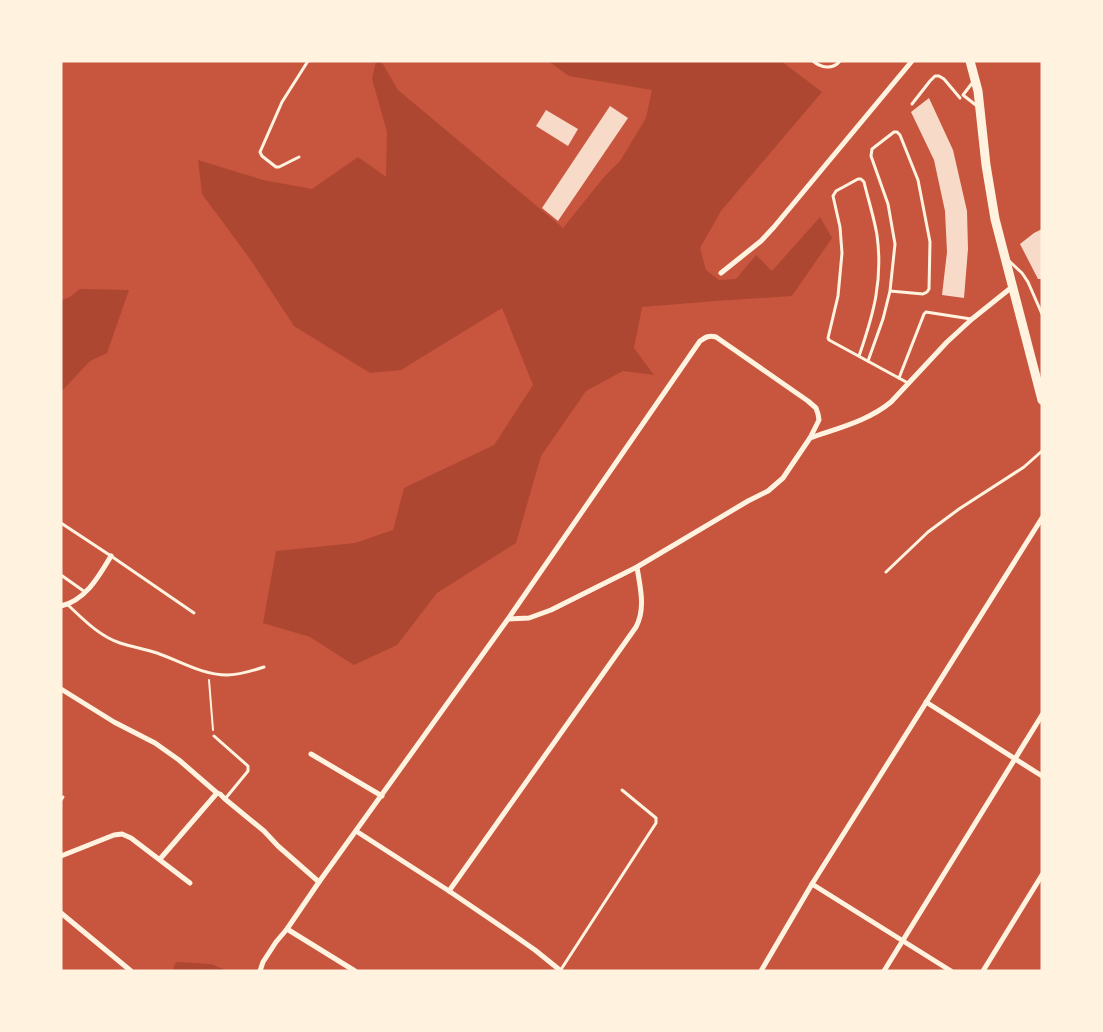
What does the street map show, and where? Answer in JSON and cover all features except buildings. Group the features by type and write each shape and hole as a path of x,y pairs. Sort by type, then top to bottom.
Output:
{"main road":[{"path":"970,61 980,108 986,164 995,219 1042,400"}],"street":[{"path":"721,272 761,241 774,227 912,61"},
{"path":"810,438 874,414 891,402 947,342 1012,287"},
{"path":"260,971 263,962 276,942 508,619 700,341 705,337 716,337 816,408 818,420 810,438 783,478 768,491 637,567 545,612 529,618 508,619"},
{"path":"761,971 812,884 1042,518"},
{"path":"61,606 86,593 112,556"},
{"path":"449,891 636,627 641,616 642,603 637,567"},
{"path":"61,689 114,722 155,743 179,760 264,831 319,882"},
{"path":"926,702 1042,776"},
{"path":"884,971 1042,715"},
{"path":"310,754 382,796"},
{"path":"160,859 217,793"},
{"path":"356,831 449,891 534,950 560,971"},
{"path":"61,856 110,836 122,834 131,838 190,883"},
{"path":"983,971 1042,875"},
{"path":"812,884 951,971"},
{"path":"61,913 130,971"},
{"path":"287,928 355,971"}],"lane":[{"path":"299,157 276,167 262,156 260,152 282,102 308,61"},
{"path":"813,61 818,66 828,68 837,65 840,61"},
{"path":"912,104 935,76 944,79 960,98"},
{"path":"975,79 964,95 980,108"},
{"path":"868,361 883,320 890,291 895,244 888,204 870,152 894,132 897,132 900,135 918,180 930,242 929,288 923,294 890,291"},
{"path":"858,356 869,328 876,299 879,266 876,233 864,182 861,179 836,191 833,196 840,227 842,253 838,296 828,335 830,340 858,356 908,382"},
{"path":"1006,258 1022,273 1028,282 1042,314"},
{"path":"899,378 926,312 972,319"},
{"path":"886,572 928,532 959,509 1024,467 1042,451"},
{"path":"61,523 194,613"},
{"path":"61,575 86,593"},
{"path":"68,604 95,629 114,641 159,654 208,673 242,674 264,667"},
{"path":"214,736 249,768 225,799"},
{"path":"560,971 656,823 656,818 622,790"}],"path":[{"path":"208,673 214,736"}],"shaded area":[{"path":"376,61 381,61 398,90 563,228 604,177 620,161 646,118 652,90 569,76 548,61 781,61 822,92 721,211 700,248 706,270 719,280 736,279 756,255 772,271 820,217 832,238 792,296 642,307 634,348 654,375 623,371 586,391 541,456 516,543 437,593 397,645 354,665 310,637 263,623 276,551 355,543 393,530 404,488 494,445 533,385 502,308 401,370 370,373 294,326 250,259 202,194 198,160 263,180 312,189 358,157 386,177 387,132 372,79"},
{"path":"80,289 129,290 107,353 90,361 61,392 61,300 70,297"},
{"path":"176,962 211,964 228,971 172,971"}]}
